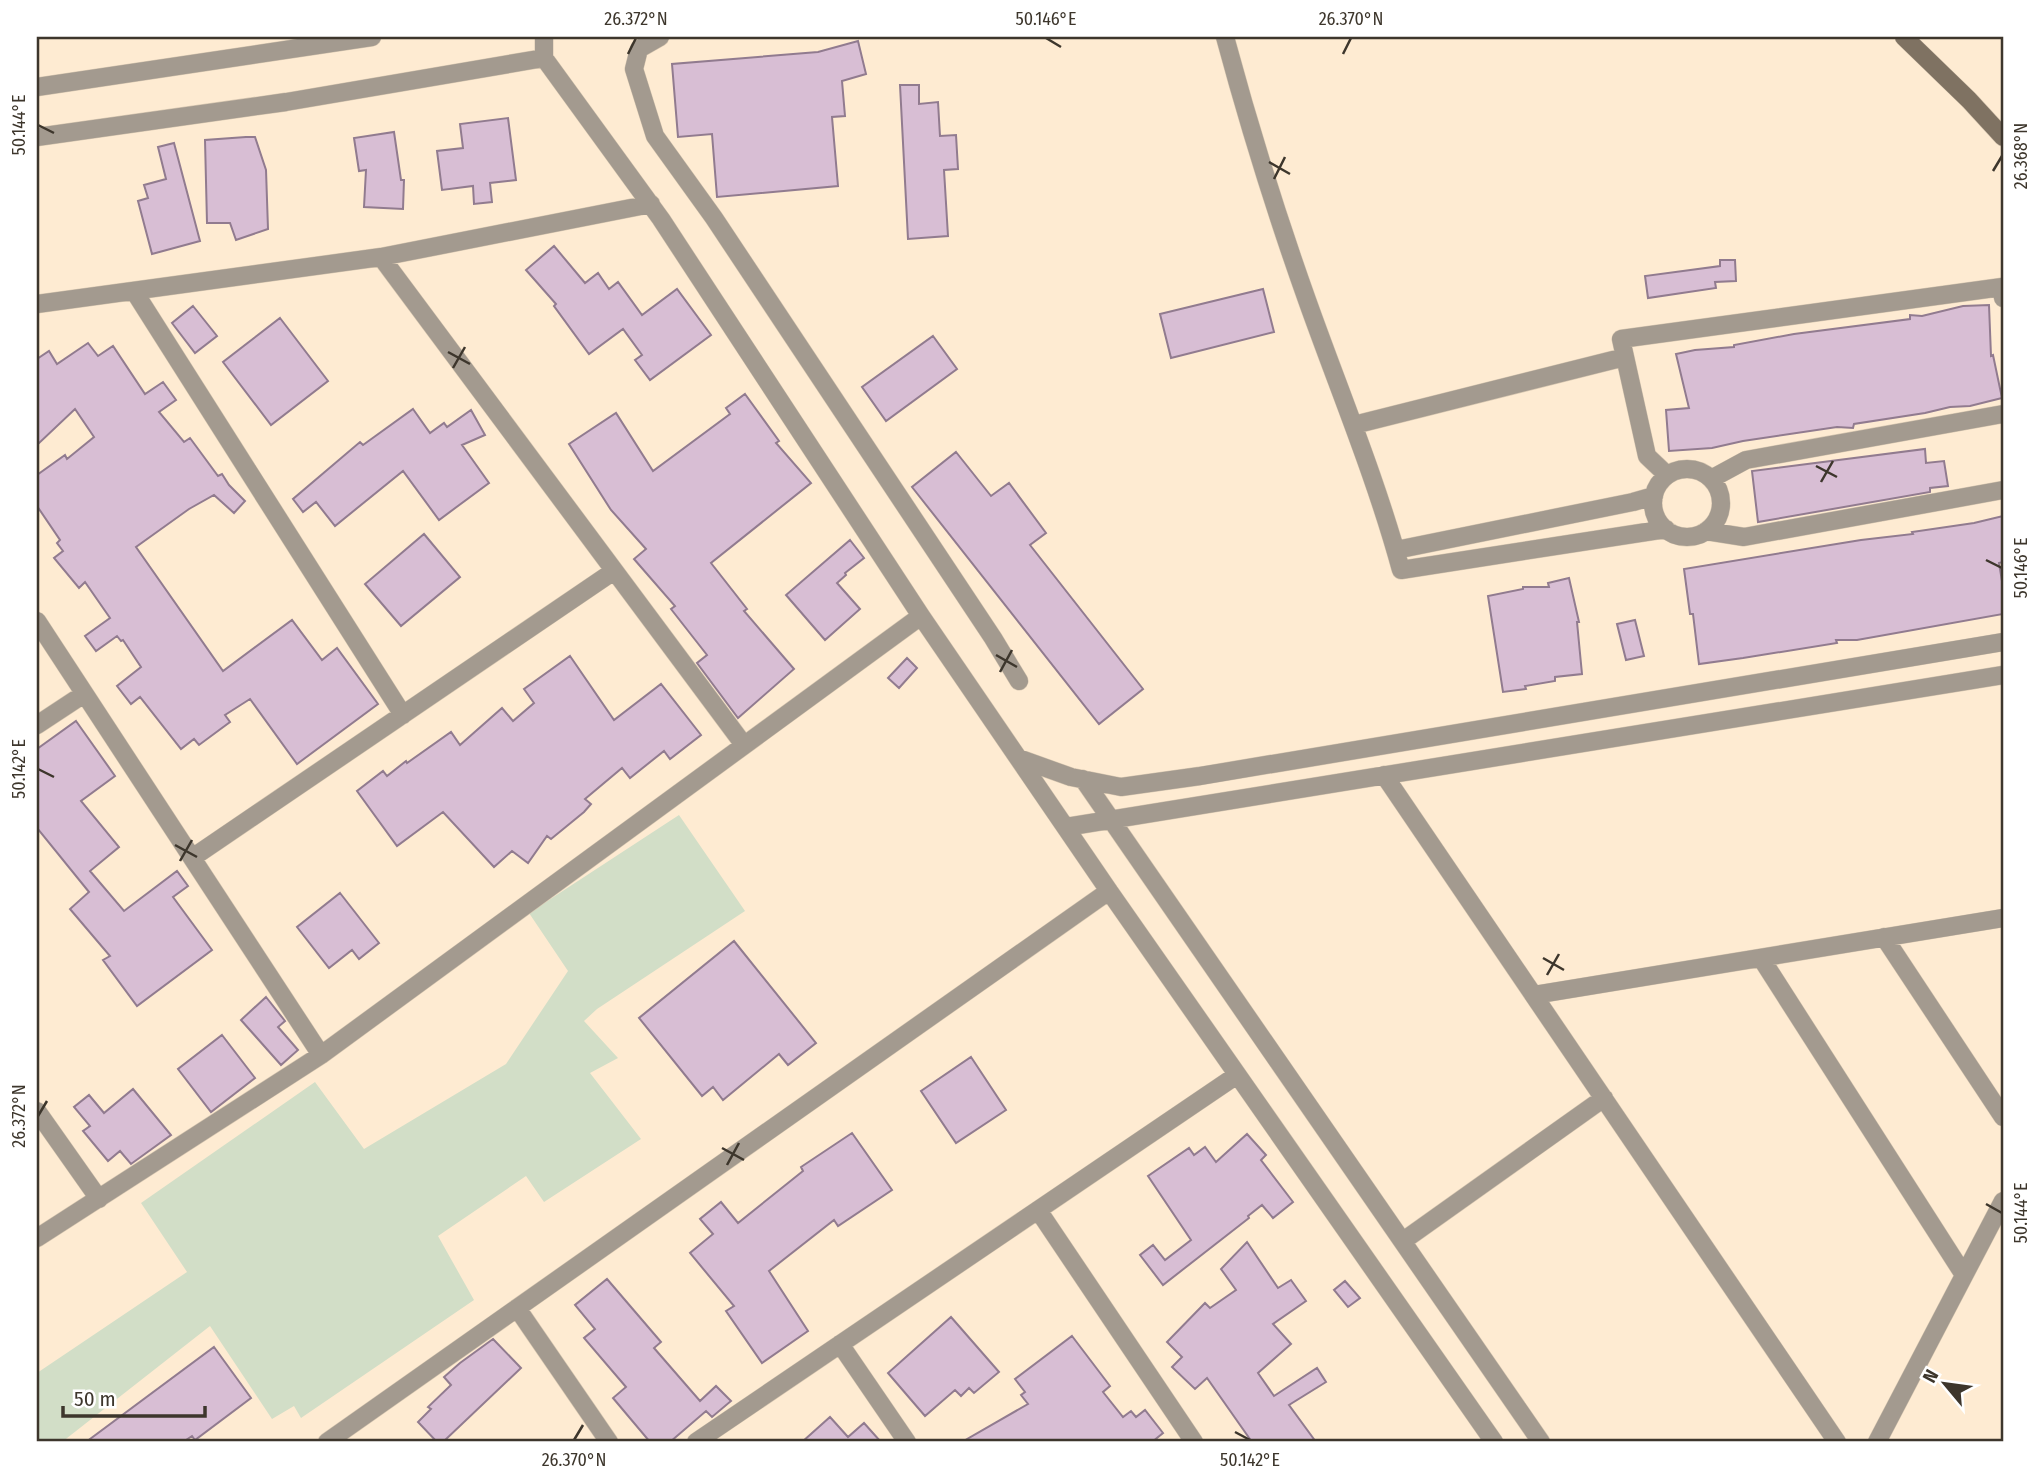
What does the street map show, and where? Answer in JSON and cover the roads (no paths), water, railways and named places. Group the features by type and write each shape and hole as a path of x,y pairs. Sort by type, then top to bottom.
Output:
{"main road":[{"path":"1904,37 2003,137"}],"street":[{"path":"37,88 372,37"},
{"path":"544,37 544,58 651,204 921,616 1109,891 1494,1442"},
{"path":"660,37 639,49 634,69 655,136 714,218 1019,681"},
{"path":"1225,37 1252,138 1307,300 1354,425 1401,570 1666,530 1685,537 1706,531 1744,537 2003,490"},
{"path":"37,137 286,103 544,58"},
{"path":"37,304 381,257 651,204"},
{"path":"381,257 744,746"},
{"path":"1667,475 1647,456 1621,339 2001,287 2003,298"},
{"path":"134,290 403,715"},
{"path":"1354,425 1625,357"},
{"path":"1711,479 1746,460 2003,414"},
{"path":"1666,530 1655,514 1654,495 1667,475 1676,471 1695,470 1711,479 1720,496 1720,506 1713,524 1706,531"},
{"path":"1396,550 1633,502 1654,495"},
{"path":"192,858 614,571"},
{"path":"37,1238 321,1055 921,616"},
{"path":"37,621 321,1055"},
{"path":"1018,758 1083,779 1121,787 2003,642"},
{"path":"1066,827 2003,675"},
{"path":"37,725 84,694"},
{"path":"1384,775 1838,1442"},
{"path":"1083,779 1541,1442"},
{"path":"327,1442 1109,891"},
{"path":"1534,995 2003,918"},
{"path":"1884,937 2003,1117"},
{"path":"1761,958 1964,1275"},
{"path":"696,1442 1237,1074"},
{"path":"1403,1241 1604,1098"},
{"path":"37,1111 99,1199"},
{"path":"1877,1442 2003,1201"},
{"path":"1038,1210 1194,1442"},
{"path":"517,1308 609,1442"},
{"path":"840,1344 907,1442"}]}
